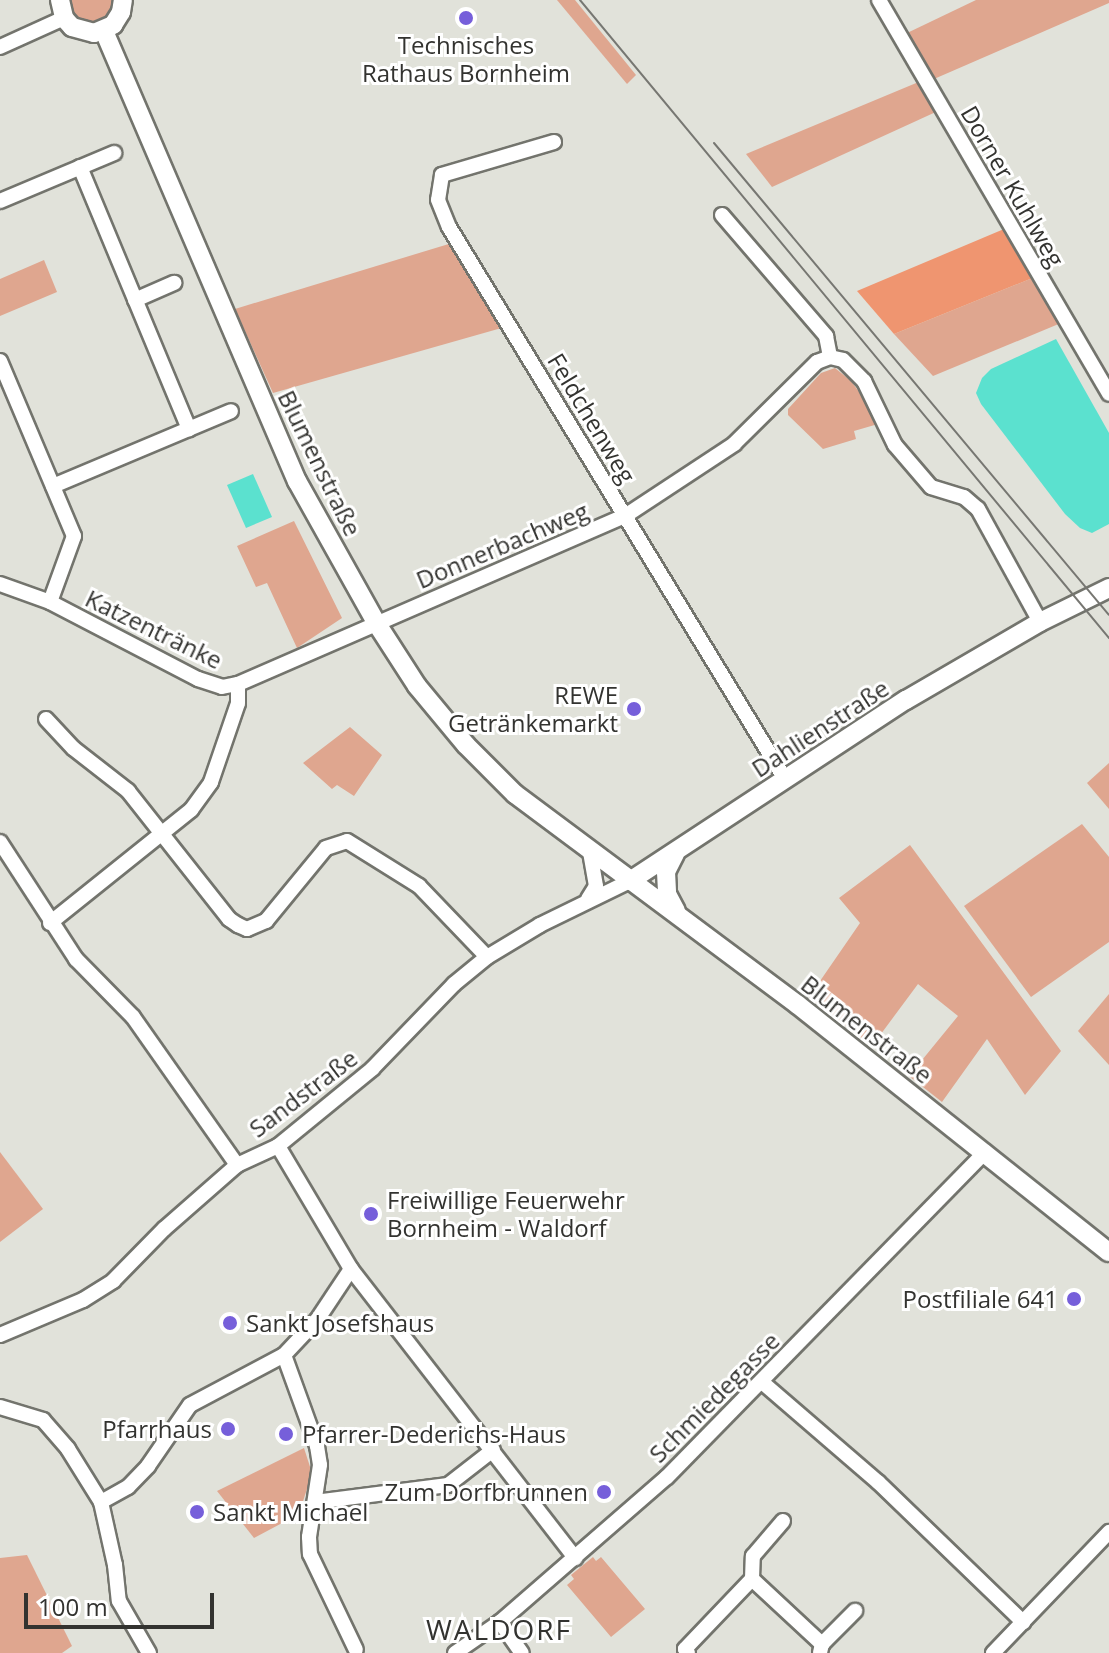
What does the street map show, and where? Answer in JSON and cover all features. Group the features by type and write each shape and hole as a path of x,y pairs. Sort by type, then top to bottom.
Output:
{"main road":[{"path":"62,9 82,32 104,31 121,12 123,0"},
{"name":"Blumenstraße","path":"104,31 297,481 377,624 417,686 491,772 590,852 677,914 985,1152 1109,1252"},
{"name":"Dahlienstraße","path":"630,881 906,700 1040,622 1109,588"},
{"path":"675,854 666,872 667,894 677,914"}],"street":[{"name":"Dorner Kuhlweg","path":"879,0 1109,394"},
{"path":"0,47 62,9"},
{"name":"Feldchenweg","path":"554,142 442,175 438,200 449,227 785,779"},
{"path":"0,201 114,153"},
{"path":"80,167 189,429"},
{"path":"722,215 826,336 830,357 843,360 864,381 895,445 931,487 964,497 978,509 1040,622"},
{"path":"135,300 174,283"},
{"name":"Donnerbachweg","path":"377,624 625,516 734,444 817,362 830,357"},
{"path":"1,367 74,536 50,602"},
{"path":"53,486 231,411"},
{"name":"Katzentränke","path":"0,584 50,602 198,679 222,687 238,684 377,624"},
{"path":"50,923 191,810 211,782 238,703 238,684"},
{"path":"46,719 73,748 128,791 229,919 247,929 266,921 326,848 338,842 355,844 419,886 487,957"},
{"path":"0,842 76,959 133,1017 237,1165"},
{"path":"588,900 596,886 590,852"},
{"name":"Sandstraße","path":"0,1335 83,1300 113,1281 164,1229 237,1165 278,1146 372,1069 454,984 487,957 588,900 630,881"},
{"path":"278,1146 351,1269 575,1558"},
{"name":"Schmiedegasse","path":"455,1653 500,1622 667,1477 985,1152"},
{"path":"101,1502 128,1487 148,1466 190,1405 284,1355 317,1320 351,1269"},
{"path":"284,1355 317,1446 320,1465 309,1537 310,1554 355,1652"},
{"path":"762,1382 878,1482 1023,1622"},
{"path":"0,1407 43,1420 68,1449 101,1502 119,1601 149,1653"},
{"path":"315,1502 448,1485 493,1450"},
{"path":"688,1653 685,1649 752,1579 753,1556 783,1521"},
{"path":"993,1653 1109,1532"},
{"path":"752,1579 821,1648 855,1611"},
{"path":"500,1622 522,1653"}],"shaded area":[{"path":"68,0 115,0 115,6 103,25 81,25 70,14"},
{"path":"557,0 575,0 636,75 627,84"},
{"path":"976,0 1109,0 1109,3 934,79 905,34"},
{"path":"921,81 938,111 772,187 746,154"},
{"path":"1004,229 1035,277 894,334 857,291"},
{"path":"452,243 505,327 273,393 235,309"},
{"path":"44,260 57,292 0,316 0,279"},
{"path":"1035,277 1061,323 933,376 894,334"},
{"path":"835,368 851,381 871,408 878,424 854,431 856,439 823,449 788,415 788,409 821,373"},
{"path":"294,521 342,618 297,648 267,583 256,587 237,546"},
{"path":"350,727 382,755 354,796 337,785 332,789 303,763"},
{"path":"1109,763 1109,809 1087,783"},
{"path":"1082,824 1109,857 1109,942 1031,997 964,906"},
{"path":"910,845 1061,1051 1025,1095 987,1039 942,1102 909,1076 958,1016 918,984 872,1046 809,997 860,923 839,898"},
{"path":"1109,994 1109,1065 1078,1031"},
{"path":"0,1152 43,1209 0,1242"},
{"path":"304,1448 312,1473 299,1514 254,1538 217,1491"},
{"path":"27,1555 72,1646 62,1653 0,1653 0,1558"},
{"path":"593,1557 596,1561 601,1557 645,1609 611,1637 567,1585 574,1579 571,1575"}],"water":[{"path":"1056,339 1109,433 1109,524 1092,533 1080,528 1065,514 981,404 976,393 982,378 991,369"},
{"path":"253,474 272,517 246,528 227,485"}],"tram line":[{"path":"580,0 1109,638"},
{"path":"714,143 1109,615"}],"place":[{"name":"Technisches Rathaus Bornheim","path":"466,18"},
{"name":"REWE Getränkemarkt","path":"634,709"},
{"name":"Freiwillige Feuerwehr Bornheim - Waldorf","path":"371,1214"},
{"name":"Postfiliale 641","path":"1074,1299"},
{"name":"Sankt Josefshaus","path":"230,1323"},
{"name":"Pfarrhaus","path":"228,1429"},
{"name":"Pfarrer-Dederichs-Haus","path":"286,1434"},
{"name":"Zum Dorfbrunnen","path":"604,1492"},
{"name":"Sankt Michael","path":"197,1512"}],"district":[{"name":"WALDORF","path":"499,1629"}]}
